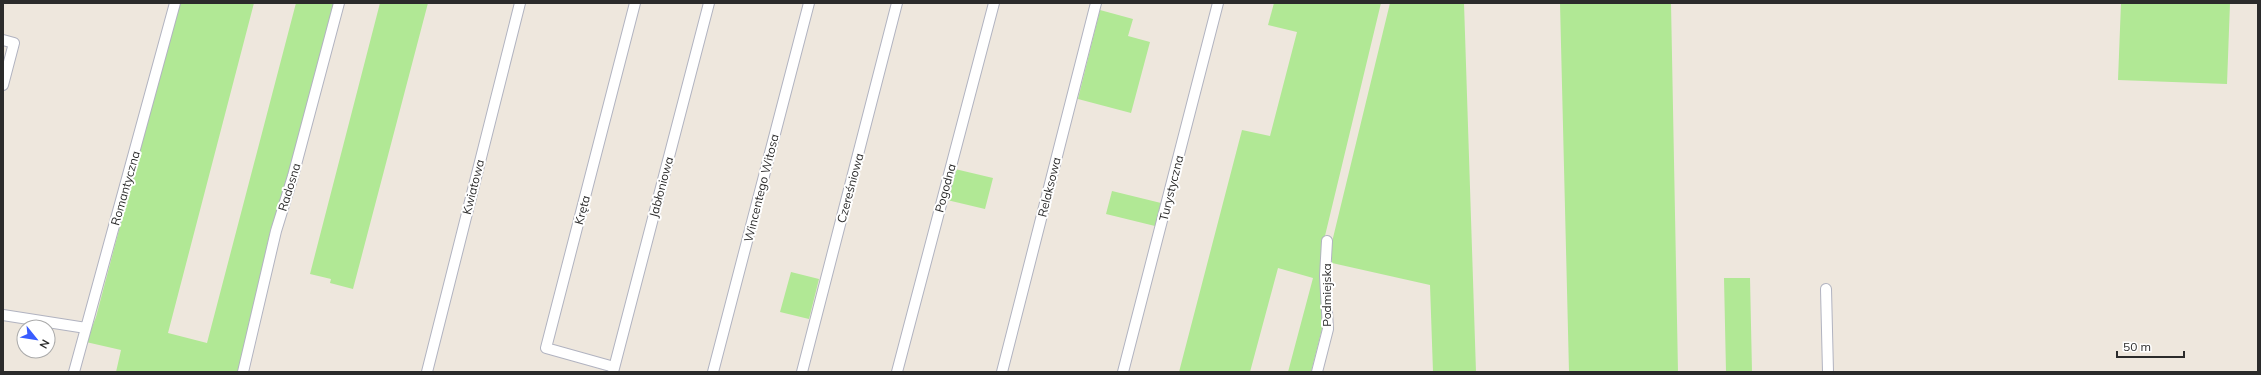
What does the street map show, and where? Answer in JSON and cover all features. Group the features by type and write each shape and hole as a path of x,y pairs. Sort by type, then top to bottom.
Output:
{"street":[{"name":"Romantyczna","path":"74,372 175,3"},
{"name":"Radosna","path":"243,372 274,238 294,176 339,3"},
{"name":"Kwiatowa","path":"427,372 520,3"},
{"name":"Kręta","path":"614,370 546,348 635,3"},
{"name":"Jabłoniowa","path":"614,370 709,3"},
{"name":"Wincentego Witosa","path":"713,372 809,3"},
{"name":"Czereśniowa","path":"802,372 896,3"},
{"name":"Pogodna","path":"897,372 994,3"},
{"name":"Relaksowa","path":"1002,372 1096,3"},
{"name":"Turystyczna","path":"1123,372 1218,3"},
{"path":"3,40 14,43 3,84"},
{"name":"Podmiejska","path":"1317,372 1328,329 1325,276 1327,241"},
{"path":"1826,289 1828,372"},
{"path":"3,315 86,328"}],"green space":[{"path":"179,3 254,3 168,333 207,343 296,3 335,3 290,174 271,228 238,372 116,372 121,350 86,342 96,317"},
{"path":"380,3 428,3 353,289 330,283 331,279 310,274"},
{"path":"1274,3 1381,3 1324,240 1321,277 1322,329 1311,372 1288,372 1313,278 1278,268 1250,372 1179,372 1242,130 1270,136 1297,32 1268,25"},
{"path":"1390,3 1464,3 1476,372 1433,372 1430,285 1332,263 1332,242"},
{"path":"1560,3 1671,3 1678,372 1569,372"},
{"path":"2121,3 2230,3 2227,84 2118,80"},
{"path":"1100,10 1133,19 1128,36 1150,42 1131,113 1078,99"},
{"path":"955,169 993,178 985,209 947,200"},
{"path":"1112,191 1161,203 1155,226 1106,214"},
{"path":"791,272 819,279 809,319 780,312"},
{"path":"1724,278 1750,278 1752,372 1726,372"}]}
